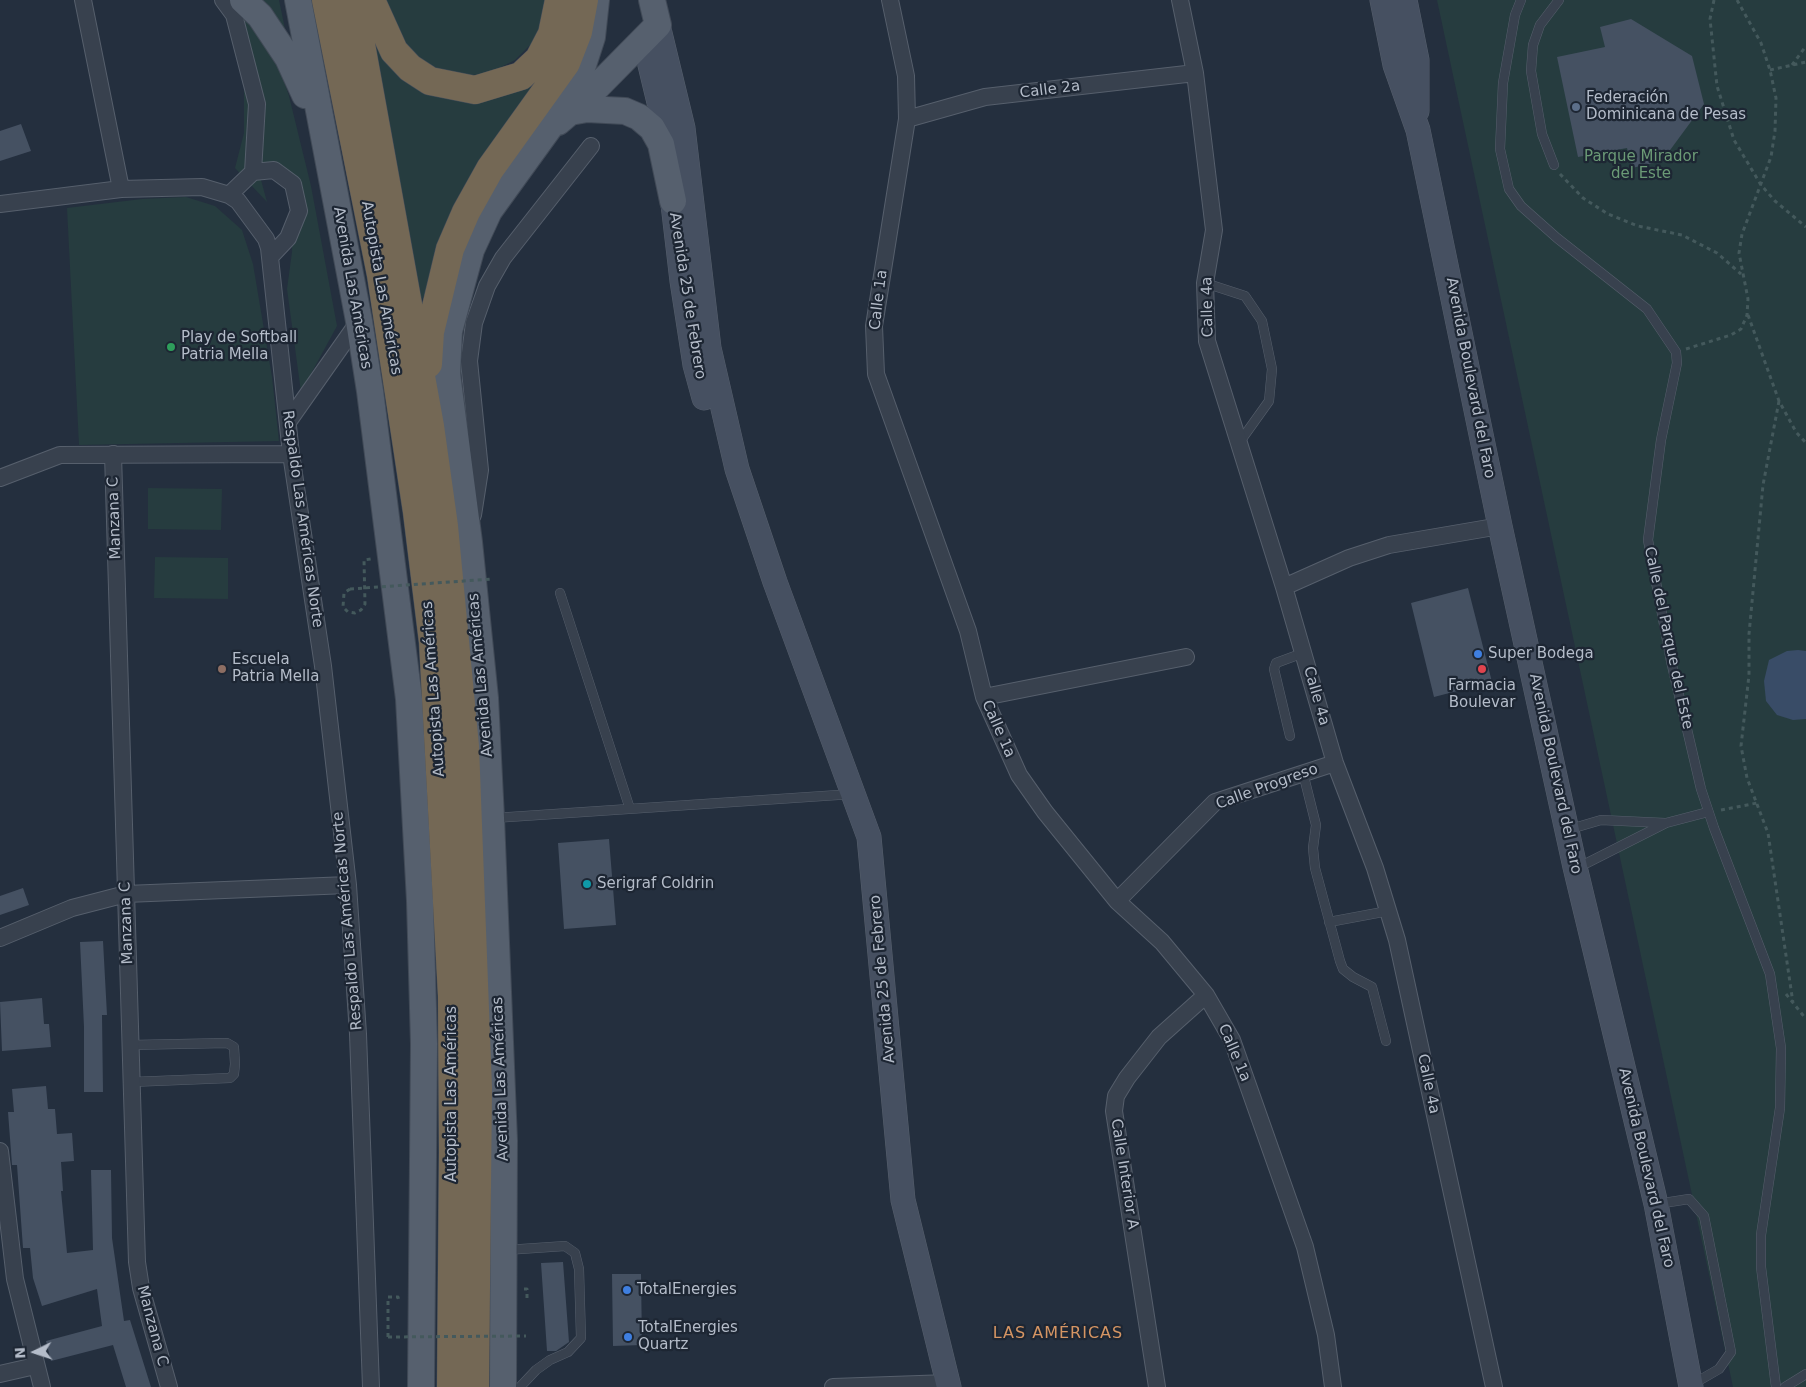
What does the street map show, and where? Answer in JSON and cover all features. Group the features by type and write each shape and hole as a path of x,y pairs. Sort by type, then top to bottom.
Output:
{"highway":[{"name":"Autopista Las Américas","path":"326,0 381,275 417,512 432,642 441,764 452,996 451,1387"},
{"name":"Autopista Las Américas","path":"352,0 430,426 444,526 465,746 478,1088 475,1387"},
{"path":"371,0 394,51 410,68 430,81 475,90 521,76 539,59 552,34 559,0"},
{"path":"430,426 428,370 430,332 450,249 466,212 490,169 566,63 578,32 584,0"}],"main road":[{"path":"243,0 260,16 288,58 304,90 344,242"},
{"name":"Avenida Las Américas","path":"298,0 359,321 370,391 410,708 420,901 424,1044 421,1387"},
{"name":"Avenida Las Américas","path":"503,1387 504,1141 485,698 469,542 447,374 449,331 470,250 489,211 549,128 583,65 592,37 596,0"},
{"name":"Avenida 25 de Febrero","path":"634,0 651,33 683,128 708,348 737,469 775,582 869,838 873,863 902,1200 948,1385"},
{"name":"Avenida 25 de Febrero","path":"652,0 651,33 664,119 682,281 695,365 715,441 775,582"},
{"name":"Avenida Boulevard del Faro","path":"1382,0 1395,65 1418,130 1500,526 1567,830 1656,1204 1691,1386"},
{"name":"Avenida Boulevard del Faro","path":"1405,0 1417,60 1418,130"},
{"path":"549,128 570,112 651,33"},
{"path":"570,112 587,109 625,111 639,118 652,128 661,144 673,201"}],"street":[{"path":"83,0 121,189"},
{"path":"223,0 234,14 257,104 253,172"},
{"name":"Calle 1a","path":"890,0 906,76 907,119 874,326 876,374 968,631 984,697 1019,775 1045,812 1117,901 1162,942 1206,995 1232,1040 1305,1247 1326,1336 1332,1387"},
{"name":"Calle 4a","path":"1180,0 1195,73 1214,230 1204,283 1208,341 1284,587 1335,763 1375,868 1397,940 1494,1387"},
{"name":"Calle 2a","path":"907,119 985,97 1195,73"},
{"path":"469,542 480,470 469,361 474,323 487,286 503,258 591,146"},
{"path":"229,195 253,172 274,170 293,184 299,211 288,238 271,256"},
{"name":"Respaldo Las Américas Norte","path":"0,204 121,189 202,187 229,195 242,206 266,239 271,256 291,454 323,666 348,885 358,1034 371,1387"},
{"path":"288,422 359,321"},
{"name":"Manzana C","path":"113,454 137,1262 141,1288 169,1387"},
{"path":"0,478 60,455 291,454"},
{"path":"1284,587 1349,558 1389,545 1500,526"},
{"path":"984,697 1186,657"},
{"name":"Calle Progreso","path":"1117,901 1215,802 1335,763"},
{"path":"0,938 72,908 126,894 348,885"},
{"name":"Calle Interior A","path":"1157,1387 1114,1111 1116,1096 1158,1037 1206,995"},
{"path":"0,1151 4,1232 35,1366 42,1387"},
{"path":"0,1374 35,1366"},
{"path":"833,1387 948,1385"}],"lane":[{"path":"1522,0 1513,24 1502,83 1500,149 1509,189 1521,206 1557,238 1647,309 1676,352"},
{"path":"1554,165 1542,134 1531,71 1533,45 1540,25 1559,0"},
{"path":"1204,283 1245,296 1262,321 1272,369 1269,401 1240,443"},
{"name":"Calle del Parque del Este","path":"1676,352 1676,363 1661,440 1648,540 1671,661 1708,812 1770,974 1781,1048 1780,1108 1761,1235 1761,1267 1776,1387"},
{"path":"560,593 630,809"},
{"path":"1290,736 1274,669 1276,663 1303,653"},
{"path":"1303,773 1316,825 1313,848 1315,868 1343,969 1353,977 1372,987 1386,1041"},
{"path":"491,818 854,794"},
{"path":"1587,863 1666,823 1708,812"},
{"path":"1567,830 1601,820 1666,823"},
{"path":"1329,922 1388,911"},
{"path":"130,1045 227,1043 234,1047 235,1064 234,1074 230,1078 131,1082"},
{"path":"1656,1204 1689,1200 1704,1216 1731,1352 1719,1369 1691,1386"},
{"path":"504,1250 565,1246 576,1253 579,1270 581,1338 568,1352 550,1360 536,1370 520,1387"},
{"path":"1785,1387 1806,1374"}],"path":[{"path":"1714,0 1710,19 1717,86 1734,140 1761,185 1775,201 1806,227"},
{"path":"1676,352 1731,335 1741,329 1747,315 1748,299 1741,274 1739,253 1742,234 1771,157 1775,131 1776,98 1770,70 1761,43 1736,0"},
{"path":"1792,65 1806,46"},
{"path":"1770,70 1806,62"},
{"path":"1554,165 1583,198 1608,214 1638,226 1682,235 1717,253 1741,274"},
{"path":"1747,315 1779,401 1796,432 1806,443"},
{"path":"1779,401 1763,486 1748,634 1749,676 1741,746 1747,778 1768,833 1775,865 1794,1004"},
{"path":"364,560 365,604 361,610 355,613 348,612 343,606 344,593 350,589 492,579"},
{"path":"1708,812 1757,803"},
{"path":"398,1305 398,1297 388,1297 388,1337 526,1336"}],"green space":[{"path":"256,0 279,0 290,53"},
{"path":"381,0 545,0 545,16 533,42 515,60 487,74 458,76 413,60"},
{"name":"Parque Mirador del Este","path":"1437,0 1806,0 1806,1387 1733,1387"},
{"path":"239,12 276,58 289,96 311,186 337,326 301,392 287,289 292,252 293,199 278,177 258,169 267,202 235,168 244,133 244,62"},
{"path":"361,13 394,70 522,88 535,84 437,263 420,305"},
{"name":"Play de Softball Patria Mella","path":"186,197 215,206 242,230 253,264 272,377 279,441 79,445 67,208 142,199"},
{"path":"148,488 222,489 221,530 148,529"},
{"path":"155,557 228,558 228,599 154,598"}],"water":[{"path":"1787,651 1806,651 1806,719 1793,720 1777,715 1766,701 1764,681 1769,660"}],"building":[{"path":"1631,19 1692,56 1704,104 1662,161 1632,168 1627,148 1578,157 1557,57 1605,47 1600,27"},
{"path":"21,124 31,151 0,161 0,131"},
{"path":"1468,588 1492,682 1434,697 1411,603"},
{"name":"Serigraf Coldrin","path":"609,839 616,925 564,929 558,843"},
{"path":"23,888 29,905 0,915 0,896"},
{"path":"103,941 107,1015 102,1015 103,1092 84,1092 84,1027 80,942"},
{"path":"42,998 44,1024 49,1024 51,1047 2,1051 0,1002"},
{"path":"46,1086 48,1109 55,1109 57,1134 72,1133 74,1161 61,1162 63,1191 61,1191 67,1253 93,1250 91,1170 111,1170 112,1238 124,1321 130,1320 151,1387 126,1387 113,1345 51,1361 46,1341 102,1326 97,1289 42,1306 33,1278 30,1248 23,1248 17,1165 12,1165 8,1112 14,1112 12,1089"},
{"path":"563,1262 569,1342 556,1351 547,1351 541,1263"},
{"path":"612,1274 641,1274 642,1345 613,1346"}],"place":[{"name":"Federación Dominicana de Pesas","path":"1576,107"},
{"name":"Play de Softball Patria Mella","path":"171,347"},
{"name":"Super Bodega","path":"1478,654"},
{"name":"Escuela Patria Mella","path":"222,669"},
{"name":"Farmacia Boulevar","path":"1482,669"},
{"name":"Serigraf Coldrin","path":"587,884"},
{"name":"TotalEnergies","path":"627,1290"},
{"name":"TotalEnergies Quartz","path":"628,1337"}],"district":[{"name":"LAS AMÉRICAS","path":"1058,1334"}]}
